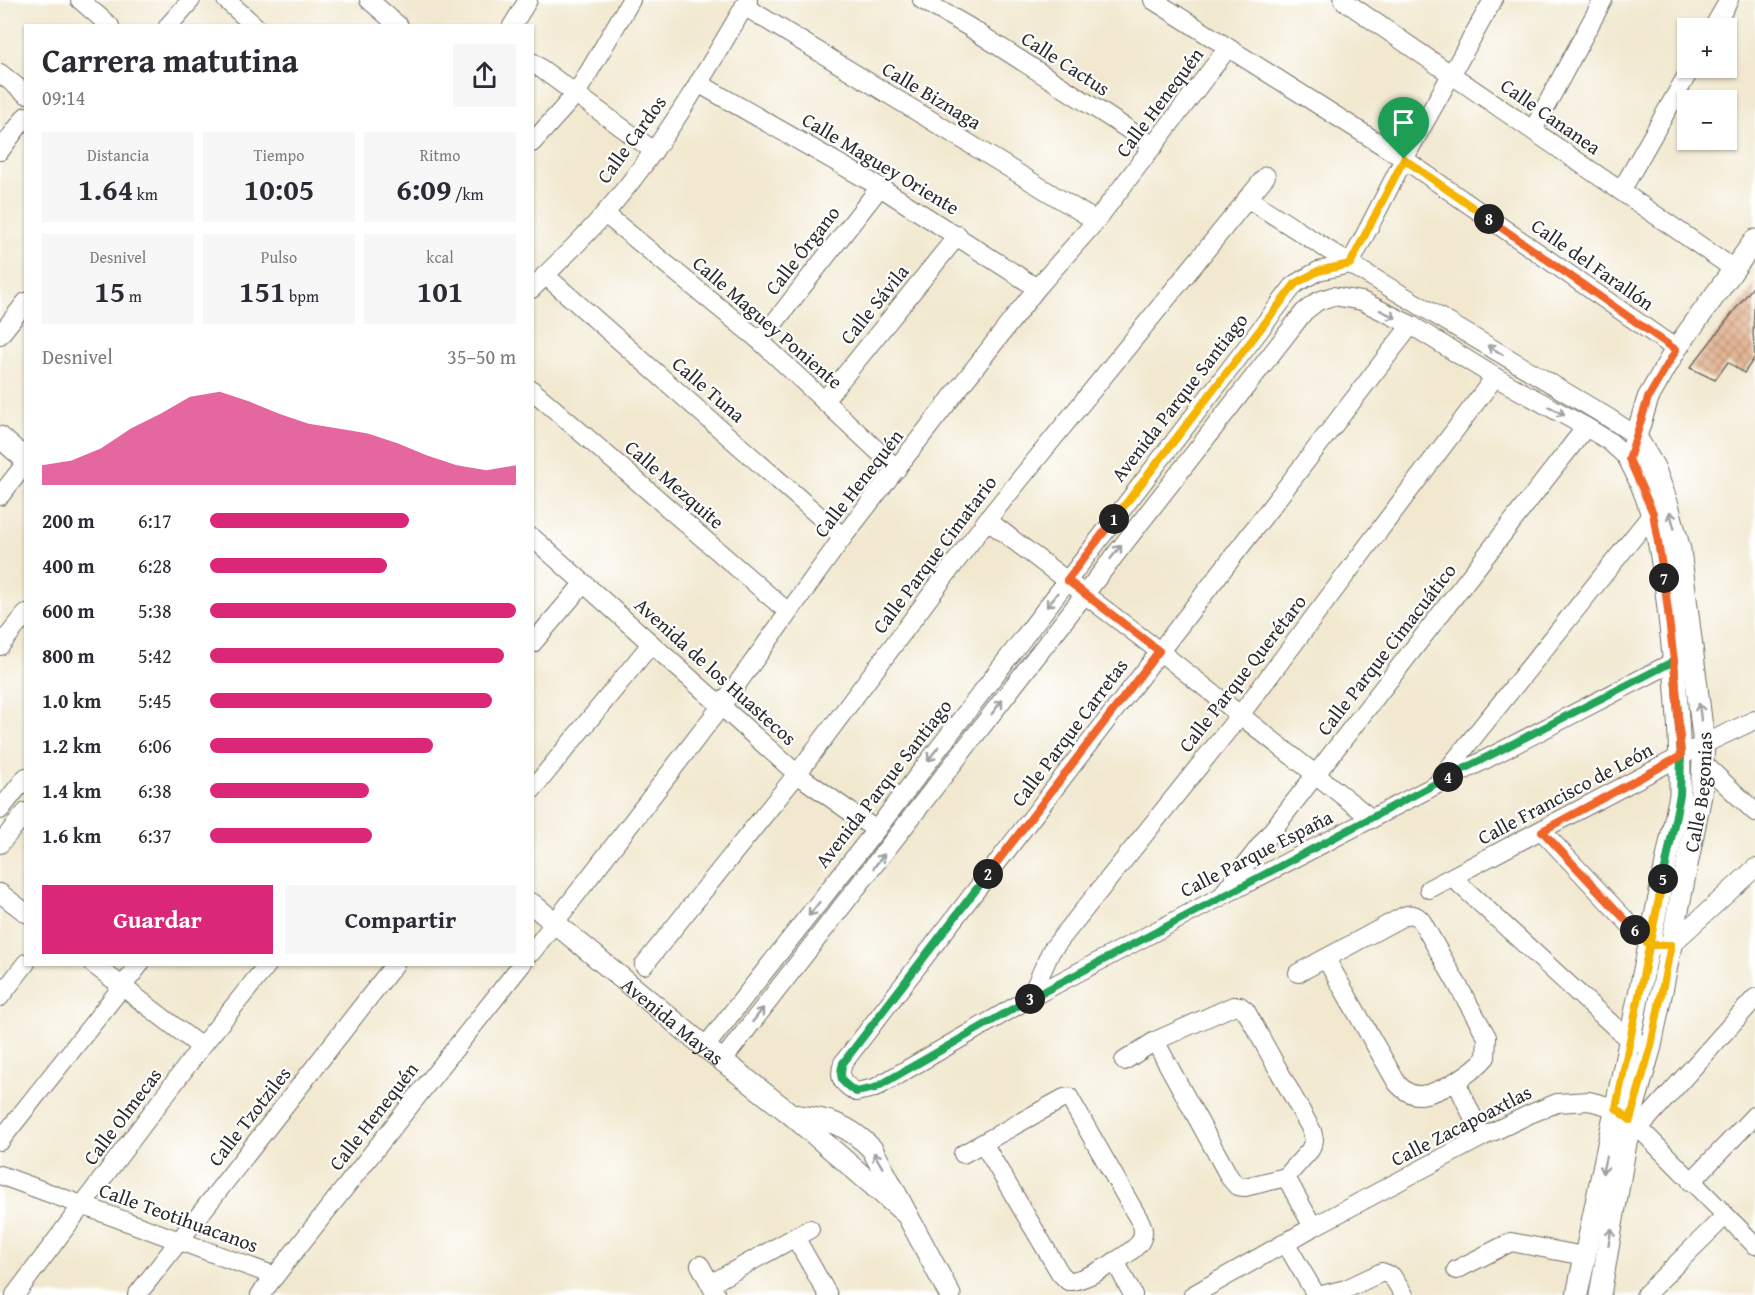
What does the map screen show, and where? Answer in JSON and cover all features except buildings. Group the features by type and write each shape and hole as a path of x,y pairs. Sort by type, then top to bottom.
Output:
{"street":[{"path":"80,0 108,24"},
{"path":"170,24 191,0"},
{"path":"226,0 253,24"},
{"path":"369,0 397,24"},
{"path":"513,24 528,0"},
{"path":"534,141 576,94 631,0"},
{"name":"Calle Cactus","path":"922,0 969,27 1154,146"},
{"name":"Calle del Farallón","path":"1153,0 1404,159 1676,350"},
{"name":"Calle Cananea","path":"1343,0 1366,6 1451,74 1734,269"},
{"path":"1350,264 1404,159 1492,0"},
{"path":"1533,130 1602,0"},
{"path":"1719,18 1729,0"},
{"name":"Calle Cardos","path":"534,288 605,214 654,151 746,3"},
{"name":"Calle Biznaga","path":"746,3 1096,221"},
{"name":"Calle Henequén","path":"534,949 722,705 843,537 1037,288 1096,221 1227,49"},
{"path":"534,63 654,151"},
{"path":"0,73 24,92"},
{"path":"1621,191 1685,78"},
{"name":"Calle Maguey Oriente","path":"698,83 880,187 1037,288"},
{"path":"0,151 24,119"},
{"name":"Calle Parque Cimatario","path":"644,965 797,774 987,520 1266,176"},
{"name":"Calle Órgano","path":"760,341 880,187"},
{"path":"1247,198 1350,264 1635,435"},
{"name":"Calle Maguey Poniente","path":"605,214 760,341 897,470"},
{"name":"Calle Sávila","path":"824,400 958,236"},
{"path":"722,1061 886,852 1084,593 1311,306 1333,296 1362,301 1411,325 1496,377 1610,441 1629,459 1648,398 1676,350 1755,240"},
{"name":"Avenida Parque Santiago","path":"705,1047 876,830 1295,284 1318,271 1350,264"},
{"name":"Calle Tuna","path":"545,275 843,537"},
{"path":"0,335 24,305"},
{"name":"Calle Parque Carretas","path":"844,1085 840,1074 843,1063 1411,325"},
{"name":"Calle Parque Querétaro","path":"1030,998 1051,951 1240,715 1496,377"},
{"name":"Calle Mezquite","path":"534,392 788,612"},
{"name":"Calle Parque Cimacuático","path":"1220,897 1586,427"},
{"name":"Calle Begonias","path":"1600,1295 1640,1044 1649,945 1680,795 1683,656 1680,550 1654,467 1635,435"},
{"path":"0,438 24,460"},
{"name":"Calle Begonias","path":"1629,459 1653,513 1704,754 1701,795 1671,945 1640,1044"},
{"path":"0,496 24,465"},
{"path":"1436,784 1653,513"},
{"path":"987,520 1159,651 1372,819"},
{"name":"Avenida de los Huastecos","path":"534,539 797,774 876,830"},
{"path":"534,642 584,583"},
{"path":"0,646 24,616"},
{"path":"534,788 651,644"},
{"name":"Calle Parque España","path":"844,1085 856,1092 875,1088 1030,998 1683,656"},
{"name":"Calle Francisco de León","path":"1429,889 1681,756 1704,754 1755,720"},
{"path":"1704,754 1755,812"},
{"path":"0,810 24,780"},
{"path":"0,844 24,814"},
{"path":"1542,831 1649,945 1671,945 1755,868"},
{"path":"1453,878 1640,1044"},
{"path":"0,893 24,911"},
{"name":"Avenida Mayas","path":"534,906 722,1061 792,1115 904,1212 950,1295"},
{"path":"1298,973 1404,916 1409,914 1418,917 1487,1037 1486,1057 1456,1082 1420,1095 1402,1089 1326,959"},
{"path":"0,997 24,966"},
{"path":"96,966 201,1047"},
{"path":"0,1141 138,966"},
{"name":"Calle Olmecas","path":"15,1295 201,1047 266,966"},
{"name":"Calle Tzotziles","path":"137,1295 393,966"},
{"name":"Calle Henequén","path":"260,1295 520,966"},
{"path":"1754,1242 1725,1216 1628,1118 1755,998"},
{"path":"1124,1061 1155,1041 1233,1006 1243,1007 1312,1131 1314,1140 1310,1150 1286,1177 1245,1187 1237,1186 1230,1178 1155,1041"},
{"path":"1456,1082 1482,1137"},
{"path":"963,1154 1064,1098 1069,1097 1143,1228 1144,1233 1139,1244 1115,1261 1078,1281 1068,1281 1063,1278 983,1143"},
{"name":"Calle Zacapoaxtlas","path":"1193,1295 1285,1242 1482,1137 1557,1103 1589,1101 1628,1118"},
{"path":"1691,1182 1755,1115"},
{"name":"Calle Begonias","path":"1578,1295 1584,1256 1628,1118"},
{"name":"Calle Teotihuacanos","path":"0,1175 275,1276"},
{"path":"1286,1177 1313,1227"},
{"path":"1646,1295 1725,1216"},
{"path":"700,1265 713,1290 803,1233 828,1295"},
{"path":"1285,1242 1317,1295"},
{"path":"1456,1270 1511,1242 1584,1256"},
{"path":"1115,1261 1133,1295"},
{"path":"1322,1295 1346,1289 1382,1272 1392,1276 1404,1295"}],"route":[{"path":"1404,159 1350,264 1318,271 1295,284 1067,580 1159,651 843,1063 840,1074 844,1085 856,1092 875,1088 1030,998 1674,661 1681,756 1680,795 1649,945 1616,1108 1630,1120 1651,1046 1671,945 1649,945 1542,831 1681,756 1677,709 1674,661 1662,556 1653,513 1629,459 1648,398 1676,350 1404,159"}]}
